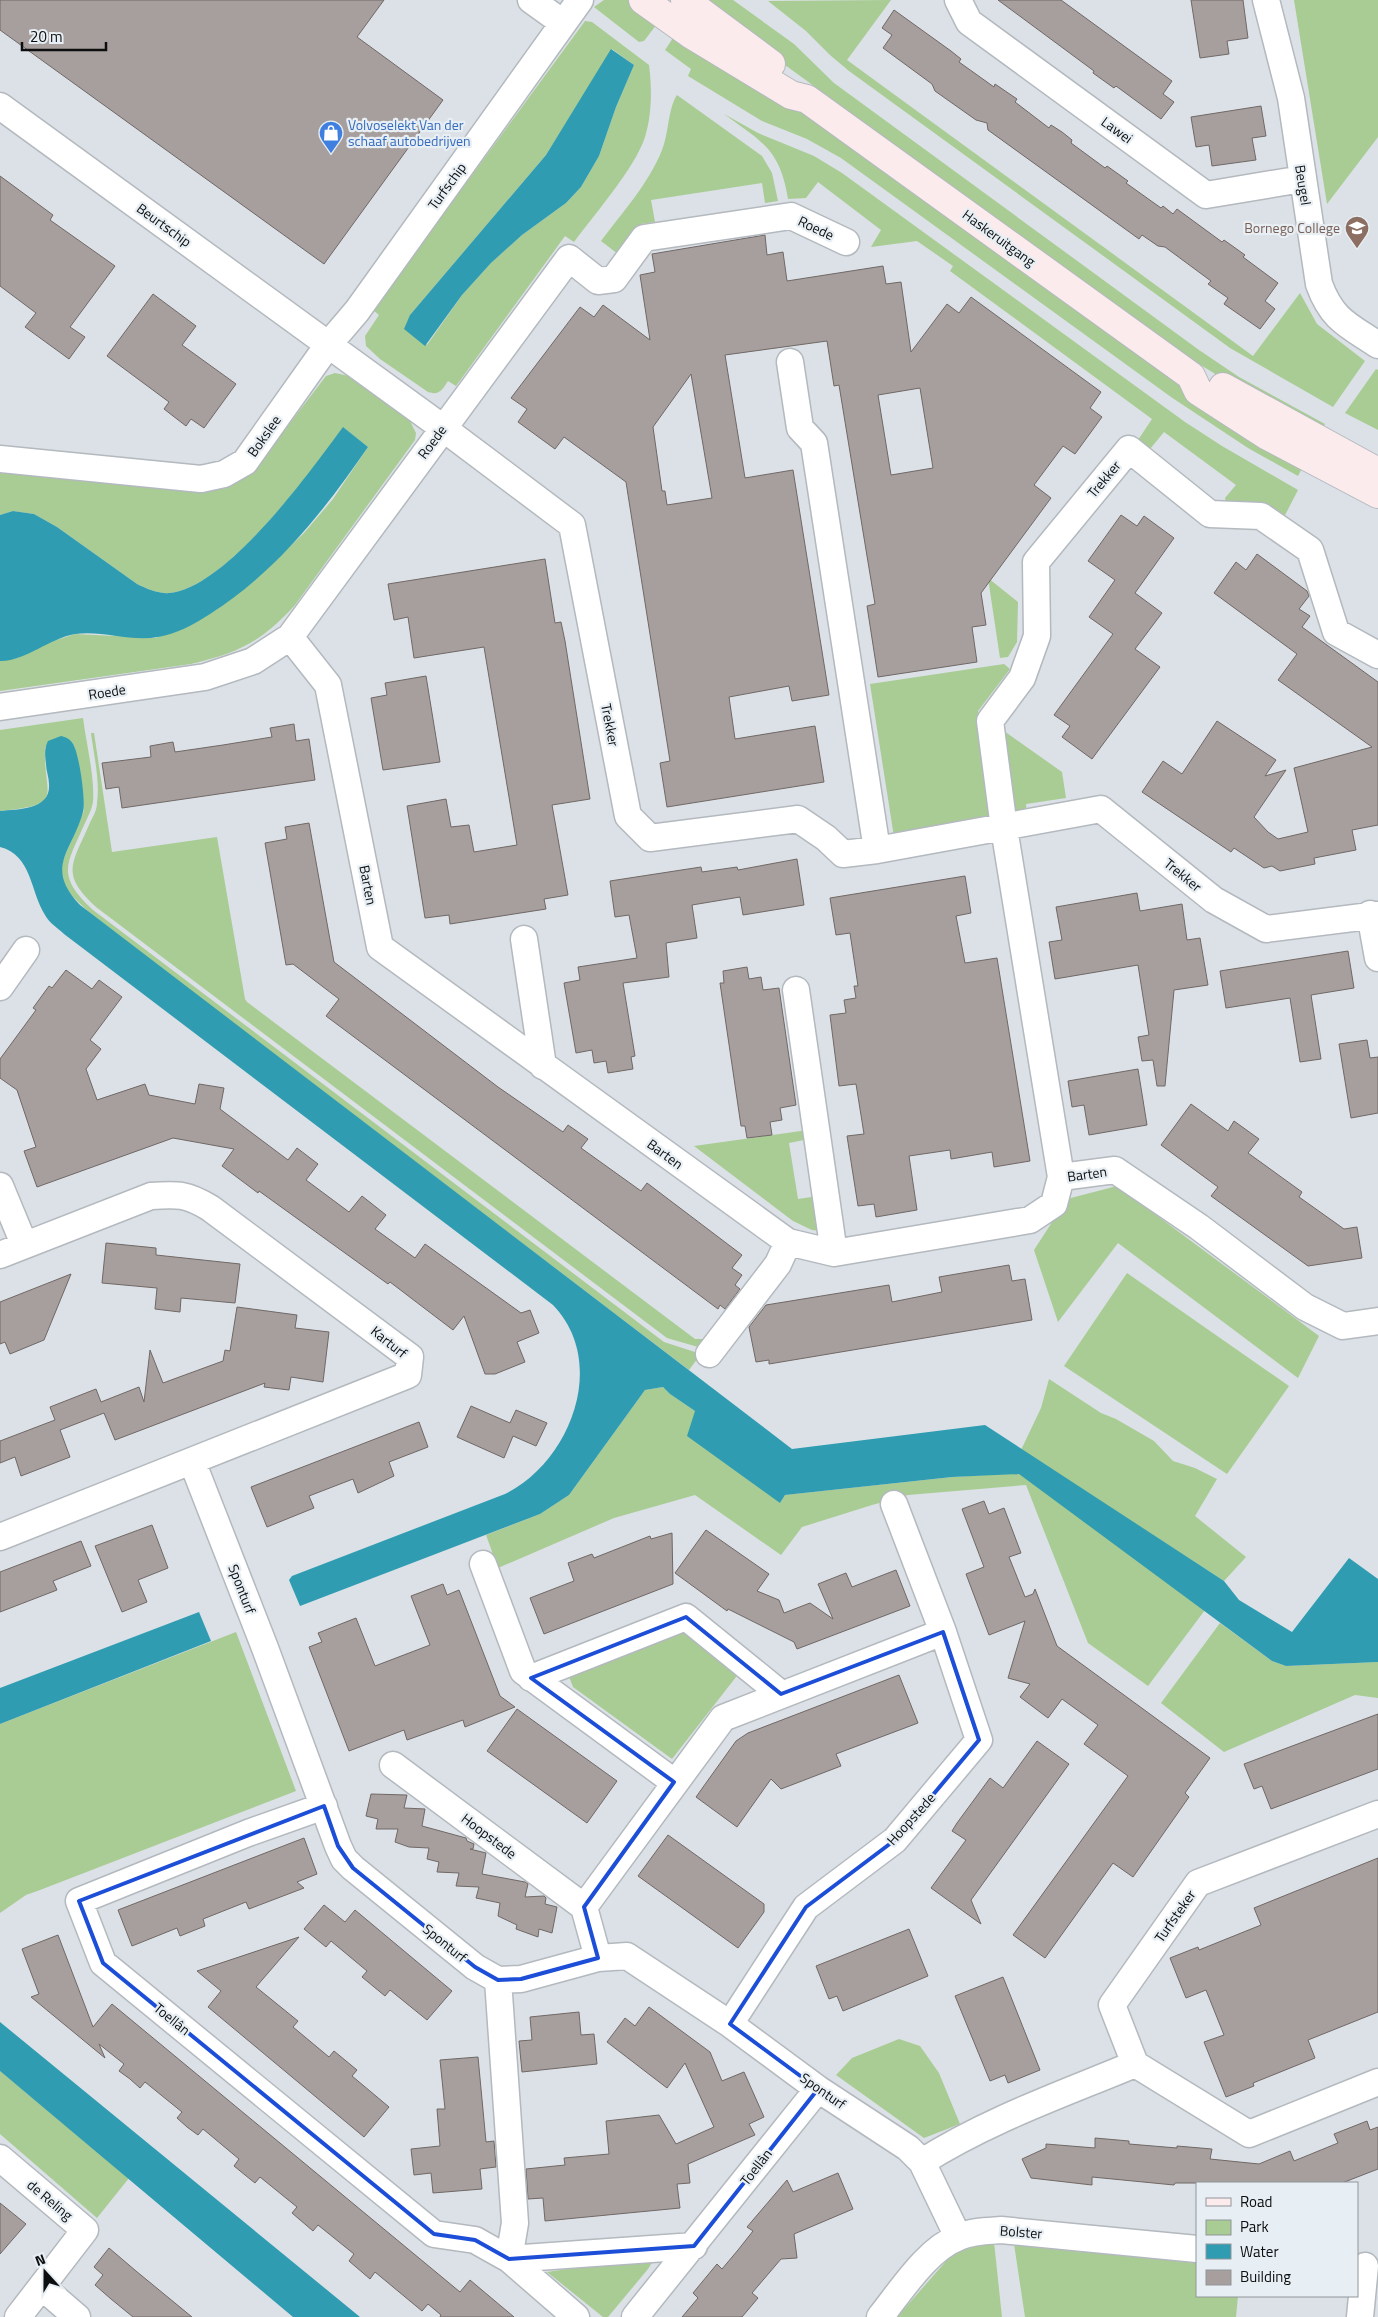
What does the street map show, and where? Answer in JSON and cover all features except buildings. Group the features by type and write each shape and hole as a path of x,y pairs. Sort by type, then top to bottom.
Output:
{"main road":[{"name":"Haskeruitgang","path":"643,0 692,35 792,95 807,99 1191,376 1208,378 1378,472"},
{"name":"Haskeruitgang","path":"685,0 800,85 807,99"},
{"name":"Haskeruitgang","path":"1191,376 1198,391 1258,430 1378,494"}],"street":[{"path":"531,0 563,23"},
{"name":"Turfschip","path":"328,345 363,303 580,0"},
{"name":"Lawei","path":"958,0 970,22 1206,195 1302,179"},
{"name":"Beugel","path":"1266,0 1290,98 1319,284 1326,302 1337,317 1378,345"},
{"name":"Beurtschip","path":"0,106 328,345"},
{"name":"Roede","path":"0,707 205,677 253,661 290,637 568,258 598,281 614,279 644,238 791,216 846,242"},
{"path":"328,345 443,428"},
{"name":"Bokslee","path":"0,459 201,479 224,474 245,462 328,345"},
{"path":"790,362 800,428 814,443 877,850"},
{"name":"Trekker","path":"443,428 572,525 628,816 650,838 798,819 826,838 843,854 1004,828 1101,809 1214,900 1266,929 1374,914 1378,958"},
{"name":"Trekker","path":"1061,1177 1004,828 990,721 1022,678 1037,636 1036,562 1129,449 1210,514 1261,516 1310,550 1336,632 1378,655"},
{"name":"Barten","path":"290,637 328,685 380,946 788,1242 834,1253 1030,1220 1054,1204 1061,1177 1116,1170 1199,1227 1305,1308 1343,1326 1378,1322"},
{"path":"524,939 543,1066"},
{"path":"0,987 26,950"},
{"path":"796,990 834,1253"},
{"path":"0,1186 24,1244"},
{"name":"Karturf","path":"0,1255 24,1244 151,1196 191,1196 210,1208 410,1357 408,1375 0,1537"},
{"path":"709,1354 778,1264 788,1242"},
{"name":"Sponturf","path":"192,1461 338,1846 344,1859 352,1868 475,1967 498,1980 521,1979 598,1958 626,1956 730,2024 818,2089 908,2148 922,2162"},
{"name":"Hoopstede","path":"730,2024 806,1907 895,1840 979,1740 943,1632 894,1504"},
{"path":"483,1564 523,1671 674,1782"},
{"path":"531,1678 686,1617 781,1694"},
{"path":"598,1958 584,1907 674,1782 723,1718 943,1632"},
{"name":"Hoopstede","path":"393,1765 584,1907"},
{"name":"Toellân","path":"324,1806 248,1833 79,1900 102,1963 434,2234 475,2240 509,2259 576,2317"},
{"name":"Turfsteker","path":"1135,2064 1112,2005 1198,1883 1378,1814"},
{"path":"498,1980 515,2224 509,2259 694,2246"},
{"path":"958,2237 922,2162 948,2145 1024,2109 1135,2064 1249,2134 1378,2082"},
{"name":"Toellân","path":"635,2317 694,2246 818,2089"},
{"name":"de Reling","path":"0,2158 85,2230 18,2317"},
{"name":"Bolster","path":"880,2317 933,2252 958,2237 978,2231 1001,2230 1196,2249"},
{"path":"1360,2317 1367,2266"},
{"path":"42,2287 77,2317"}],"highlighted area":[{"path":"686,1617 781,1694 943,1632 979,1740 895,1840 806,1907 730,2024 818,2089 694,2246 509,2259 475,2240 434,2234 103,1963 79,1901 324,1806 338,1846 353,1868 475,1967 498,1980 521,1979 598,1958 584,1907 674,1782 531,1678"}],"green space":[{"path":"604,0 632,0 660,20 644,41 639,42 594,7"},
{"path":"702,0 733,0 794,44 834,83 1199,350 1239,377 1325,424 1320,433 1225,380 1178,351 700,3"},
{"path":"891,0 847,60 1253,356 1300,293 1317,324 1365,361 1333,407 1230,348 849,71 806,31 768,1"},
{"path":"1294,0 1378,0 1378,137 1327,204"},
{"path":"585,21 592,22 649,65 651,92 649,120 645,137 632,163 574,242 565,236 456,386 448,381 438,392 428,392 380,359 366,346 365,336 379,315 373,310","holes":["612,49 634,65 616,107 599,156 581,187 566,203 522,235 491,263 462,295 427,345 410,315 546,155"]},
{"path":"677,32 800,109 1199,399 1304,464 1298,476 1248,448 1171,397 841,158 807,139 762,121 688,76 691,69 665,50"},
{"path":"677,95 762,156 772,173 778,201 765,203 762,183 651,200 655,222 641,224 618,254 601,241 657,162"},
{"path":"724,114 758,133 814,156 842,173 1185,422 1298,490 1283,519 1226,503 1225,498 1236,485 1164,432 1150,449 1138,440 1152,419 950,271 953,266 917,241 871,247 881,230 818,182 806,198 788,199 780,169 767,148"},
{"path":"1376,369 1378,370 1378,430 1345,413"},
{"path":"335,373 349,376 409,419 416,433 415,440 295,605 283,618 249,644 223,655 191,664 0,691 0,661 17,658 44,644 75,634 156,638 216,610 258,577 304,533 333,499 368,447 344,428 289,498 241,550 216,571 192,586 170,593 157,592 137,584 57,527 34,514 13,511 0,515 0,473 226,486 251,474 326,376"},
{"path":"988,578 1018,602 1017,642 1008,657 1000,658"},
{"path":"1004,664 1010,669 978,711 996,821 894,837 870,684"},
{"path":"83,718 92,771 93,802 73,849 68,869 73,887 81,898 93,910 664,1342 701,1354 689,1370 95,918 71,895 64,884 62,863 84,811 74,745 45,747 48,788 47,796 43,801 35,805 0,811 0,730"},
{"path":"1004,731 1062,772 1066,798 1026,804 1027,816 1011,818 1008,797 1014,796"},
{"path":"91,733 94,733 112,852 217,837 247,1002 695,1339 712,1339 705,1349 667,1338 96,907 85,896 73,877 73,868 74,859 97,806 97,777"},
{"path":"808,1130 809,1139 789,1143 798,1199 818,1196 822,1231 812,1230 793,1221 694,1146"},
{"path":"1117,1186 1319,1336 1298,1378 1118,1243 1058,1322 1034,1250 1067,1199"},
{"path":"1127,1273 1289,1386 1227,1474 1064,1366"},
{"path":"1049,1379 1101,1413 1116,1419 1154,1441 1173,1461 1195,1468 1217,1479 1195,1516 1246,1557 1224,1581 1021,1450 1041,1408"},
{"path":"663,1387 695,1411 780,1503 785,1495 952,1477 1019,1473 1205,1610 1148,1686 1088,1643 1026,1485 908,1495 872,1505 802,1527 781,1555 695,1495 614,1518 498,1568 486,1535 540,1514 569,1495 645,1390"},
{"path":"1220,1623 1272,1661 1286,1666 1378,1662 1378,1698 1355,1695 1224,1752 1161,1703"},
{"path":"682,1630 734,1668 736,1677 672,1759 573,1687 568,1674"},
{"path":"236,1632 296,1791 26,1895 0,1913 0,1724"},
{"path":"899,2039 920,2046 939,2073 960,2124 924,2138 836,2075 852,2058"},
{"path":"0,2071 129,2178 97,2218 0,2134"},
{"path":"976,2241 994,2242 1002,2317 897,2317 948,2259"},
{"path":"1014,2244 1196,2259 1196,2297 1238,2297 1236,2317 1025,2317"},
{"path":"656,2256 648,2269 608,2317 603,2317 547,2272"}],"water":[{"path":"611,49 634,65 616,107 599,156 581,187 566,203 522,235 491,263 462,295 425,346 404,329 410,315 546,155"},
{"path":"343,427 368,447 351,471 316,517 277,560 234,597 210,614 185,628 165,636 137,638 95,633 75,634 56,640 18,658 0,661 0,515 13,511 34,514 57,527 137,584 157,592 170,593 192,586 216,571 241,550 289,498"},
{"path":"61,736 73,744 80,767 83,788 83,812 64,859 62,869 69,892 80,905 792,1449 985,1425 1224,1581 1239,1600 1292,1632 1349,1558 1378,1579 1378,1662 1286,1666 1272,1661 1019,1474 952,1477 785,1495 780,1503 687,1436 695,1411 663,1387 645,1390 569,1495 540,1514 300,1606 289,1580 292,1576 505,1494 528,1479 548,1459 564,1435 574,1409 580,1382 578,1354 570,1328 553,1305 64,934 49,920 40,906 24,866 11,851 0,847 0,811 32,806 45,799 49,784 45,758 46,747 48,741"},
{"path":"199,1612 211,1641 0,1724 0,1688"},
{"path":"0,2022 360,2317 293,2317 0,2071"}],"place":[{"name":"Volvoselekt Van der schaaf autobedrijven","path":"331,154"},
{"name":"Bornego College","path":"1357,249"}]}
